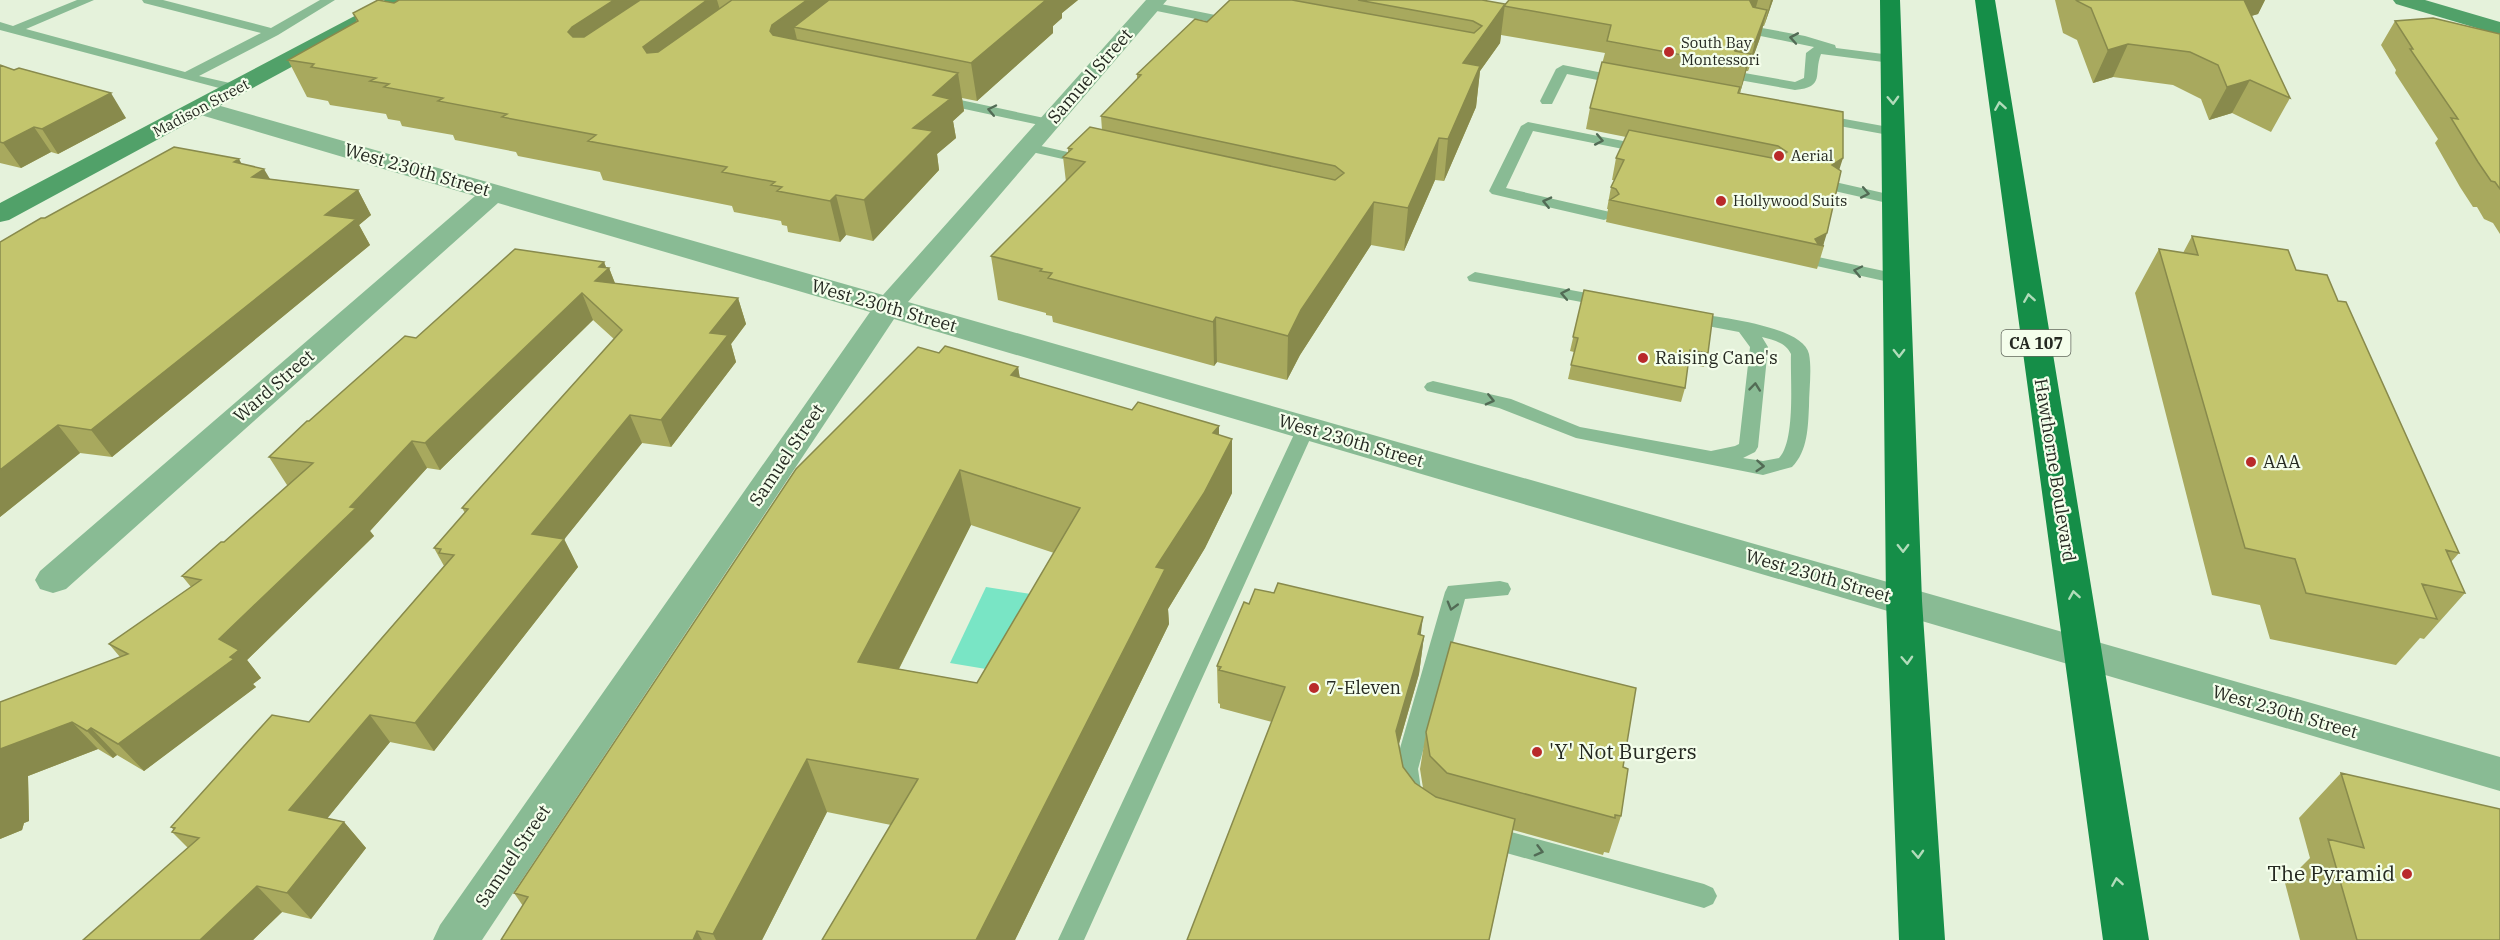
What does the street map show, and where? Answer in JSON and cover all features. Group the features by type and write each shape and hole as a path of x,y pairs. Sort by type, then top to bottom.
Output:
{"main road":[{"path":"1890,0 1904,601 1922,940"},
{"name":"Hawthorne Boulevard","path":"1985,0 2126,940"}],"street":[{"name":"Madison Street","path":"0,214 402,0"},
{"path":"2403,0 2500,28"},
{"name":"Samuel Street","path":"456,940 888,307 1154,3"},
{"name":"West 230th Street","path":"202,108 2500,774"},
{"name":"Ward Street","path":"53,580 494,193"}],"lane":[{"path":"7,28 88,0"},
{"path":"148,0 273,33"},
{"path":"186,77 273,33 329,0"},
{"path":"1154,3 1245,25"},
{"path":"7,28 238,89"},
{"path":"1751,30 1805,40 1835,50"},
{"path":"1733,75 1795,86 1805,85 1811,79 1813,53 1818,50 1835,50 1892,59"},
{"path":"1547,101 1563,69 1643,85"},
{"path":"926,96 1049,123"},
{"path":"1803,115 1894,132"},
{"path":"1604,215 1497,191 1528,126 1667,153"},
{"path":"1028,147 1107,165"},
{"path":"1835,188 1896,200"},
{"path":"1818,262 1898,279"},
{"path":"1475,277 1626,305"},
{"path":"1433,387 1504,403 1576,432 1763,468 1782,465 1791,456 1796,440 1800,354 1795,344 1778,335 1673,314"},
{"path":"1689,453 1723,455 1740,452 1748,447 1759,347 1753,336 1743,327"},
{"path":"1071,940 1306,428"},
{"path":"1424,813 1410,798 1406,769 1456,592 1500,589"},
{"path":"1465,831 1704,896"}],"water":[{"path":"986,587 1031,594 998,671 950,663"}],"building":[{"path":"378,0 394,3 399,0 614,0 572,27 568,32 573,37 584,37 640,0 707,0 643,47 647,53 658,52 732,0 807,0 772,25 770,31 773,35 958,73 933,95 950,99 913,128 933,131 864,200 836,195 830,201 777,191 782,187 771,185 775,182 722,172 727,167 588,141 596,135 502,117 507,114 438,101 443,98 384,87 389,84 370,81 376,78 311,67 314,64 288,60 358,21 353,13"},
{"path":"829,0 1046,0 971,63 794,27"},
{"path":"1230,0 1292,0 1474,33 1482,26 1473,21 1358,0 1482,0 1505,4 1463,63 1480,66 1448,139 1439,138 1408,208 1374,202 1301,310 1288,336 1216,317 1213,322 1048,278 1052,273 991,256 1085,162 1063,157 1072,149 1068,148 1090,127 1335,180 1344,173 1335,166 1101,116 1141,75 1137,74 1195,19 1207,22"},
{"path":"1509,0 1752,0 1750,1 1753,7 1767,10 1755,42 1740,40 1732,45 1735,51 1751,54 1746,67 1607,41 1611,25 1504,6"},
{"path":"2076,0 2244,0 2290,98 2250,80 2227,87 2218,65 2190,52 2128,44 2108,50 2091,8"},
{"path":"2433,18 2500,34 2500,189 2495,182 2491,181 2478,162 2451,118 2458,119 2410,49 2413,49 2395,21"},
{"path":"1602,62 1740,87 1738,93 1843,112 1843,158 1832,165 1841,171 1827,233 1815,239 1818,244 1824,246 1610,200 1619,194 1611,187 1624,160 1616,158 1629,130 1777,159 1787,152 1778,146 1590,108"},
{"path":"0,65 111,93 42,129 34,127 3,143 0,142"},
{"path":"174,147 239,159 234,162 264,169 252,177 358,190 325,215 356,219 91,430 58,425 0,470 0,242"},
{"path":"2192,236 2288,250 2296,270 2327,275 2338,301 2346,302 2459,553 2446,550 2465,593 2422,584 2437,619 2306,593 2295,559 2245,548 2159,249 2198,255"},
{"path":"515,249 604,262 599,267 609,268 595,281 738,298 710,333 728,335 661,420 630,415 532,534 564,539 415,723 370,715 289,810 344,822 287,893 257,886 200,940 83,940 199,838 172,832 175,828 171,827 272,715 309,722 454,555 439,553 441,549 434,548 468,509 462,508 622,330 582,293 425,443 412,441 350,507 356,508 219,639 239,650 230,657 234,659 118,744 91,728 87,731 72,722 0,749 0,702 128,654 109,644 201,580 182,576 313,463 269,457 405,336 416,338"},
{"name":"Raising Cane's","path":"1584,290 1713,314 1708,353 1690,350 1685,388 1571,365 1578,338 1573,337"},
{"path":"945,346 1018,367 1011,375 1132,410 1138,402 1219,426 1213,433 1232,439 1204,493 1156,567 1165,569 976,940 822,940 918,779 807,759 713,934 697,931 693,940 501,940 528,897 514,893 796,469 918,347 939,353","holes":["960,470 1080,508 977,683 858,662"]},
{"path":"1278,583 1423,617 1418,634 1424,636 1396,731 1403,767 1415,783 1436,797 1515,819 1489,940 1187,940 1285,687 1219,670 1221,667 1217,666 1244,602 1249,604 1255,589 1274,593"},
{"path":"1451,642 1636,688 1623,767 1628,769 1621,816 1615,815 1615,818 1447,773 1430,756 1426,732"},
{"name":"The Pyramid","path":"2341,773 2500,809 2500,940 2357,940 2328,839 2364,848"}],"place":[{"name":"South Bay Montessori","path":"1669,52"},
{"name":"Aerial","path":"1779,156"},
{"name":"Hollywood Suits","path":"1721,201"},
{"name":"Raising Cane's","path":"1643,358"},
{"name":"AAA","path":"2251,462"},
{"name":"7-Eleven","path":"1314,688"},
{"name":"'Y' Not Burgers","path":"1537,752"},
{"name":"The Pyramid","path":"2407,874"}]}
